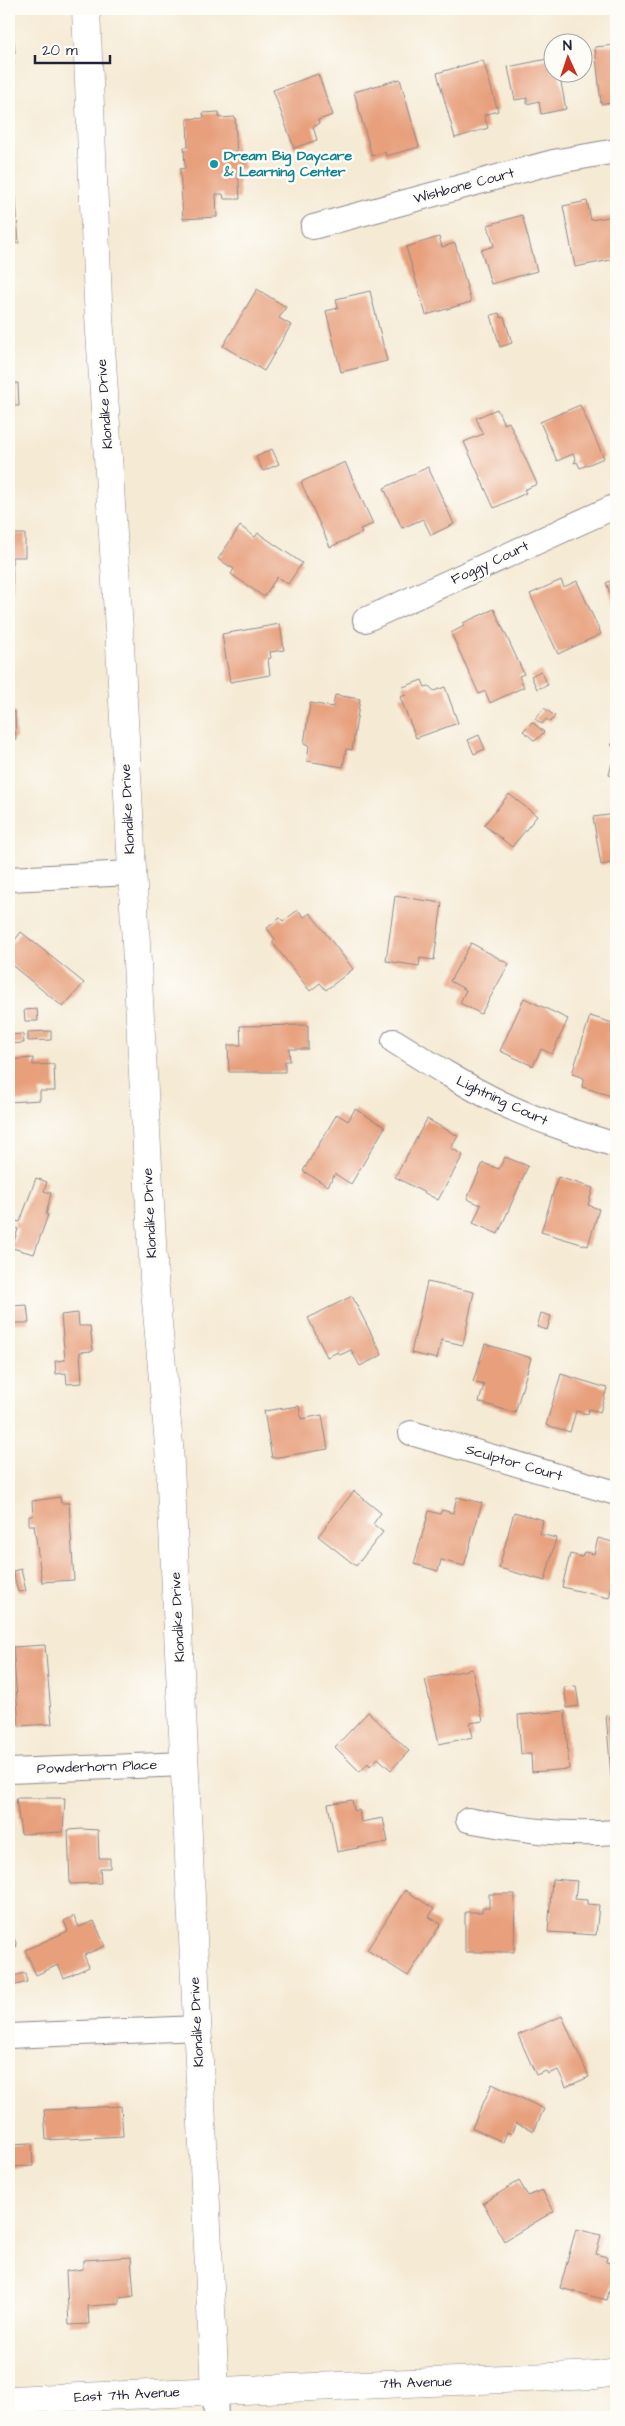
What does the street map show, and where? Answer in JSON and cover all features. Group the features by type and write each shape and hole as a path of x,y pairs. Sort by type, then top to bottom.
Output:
{"street":[{"name":"Klondike Drive","path":"86,9 98,300 120,645 154,1279 169,1445 216,2404"},
{"name":"Wishbone Court","path":"313,228 553,162 616,151"},
{"name":"Foggy Court","path":"365,620 616,506"},
{"path":"9,879 131,873"},
{"name":"Lightning Court","path":"394,1041 454,1079 502,1104 567,1130 616,1145"},
{"name":"Sculptor Court","path":"411,1434 616,1493"},
{"name":"Powderhorn Place","path":"9,1771 185,1764"},
{"path":"468,1820 525,1831 574,1835 616,1832"},
{"path":"9,2036 198,2028"},
{"name":"7th Avenue","path":"216,2404 586,2376 616,2372"},
{"name":"East 7th Avenue","path":"9,2400 216,2404"}],"building":[{"path":"9,16 11,16 15,53 13,53 14,64 9,64"},
{"path":"616,45 616,103 601,104 595,47"},
{"path":"483,60 498,111 484,115 488,128 455,138 437,73"},
{"path":"542,60 542,82 561,82 566,109 541,114 539,101 527,104 527,98 515,100 508,67"},
{"path":"318,74 333,115 318,120 319,124 313,127 317,140 294,148 273,90"},
{"path":"400,79 419,147 386,156 385,152 372,156 354,92"},
{"name":"Dream Big Daycare & Learning Center","path":"219,112 219,118 235,117 237,159 243,159 244,169 238,169 240,199 224,199 223,194 216,194 217,217 183,219 180,169 185,168 184,147 188,147 187,119 204,118 203,113"},
{"path":"9,187 15,187 19,243 9,244"},
{"path":"587,201 591,220 614,216 616,259 575,267 563,206"},
{"path":"522,215 537,271 491,284 481,250 494,246 488,225"},
{"path":"439,237 442,247 455,243 471,302 426,315 406,247"},
{"path":"257,289 286,307 279,318 291,325 264,371 223,346"},
{"path":"370,291 387,361 341,372 326,311 338,308 336,299"},
{"path":"499,313 501,318 504,317 512,343 500,347 491,315"},
{"path":"18,383 19,406 9,406 9,384"},
{"path":"580,405 604,458 580,468 577,462 574,463 576,459 573,454 557,461 540,422"},
{"path":"497,409 504,424 509,422 537,484 524,490 526,493 494,508 464,442 483,434 476,418"},
{"path":"9,421 11,446 9,446"},
{"path":"272,449 279,464 263,471 256,457"},
{"path":"345,462 373,524 360,529 362,533 330,547 301,482"},
{"path":"428,467 454,524 431,535 423,519 402,528 384,488"},
{"path":"9,522 12,522 12,534 25,534 25,557 12,557 13,600 9,600"},
{"path":"240,526 255,537 258,533 302,563 288,584 277,577 264,597 231,574 234,569 218,559"},
{"path":"616,578 616,608 606,583"},
{"path":"561,580 564,587 577,581 601,634 558,654 530,594"},
{"path":"494,609 524,674 519,676 524,687 490,703 485,691 479,694 451,633 464,626 463,623"},
{"path":"280,624 284,650 270,652 271,658 268,659 270,675 230,682 222,634"},
{"path":"541,671 548,685 537,689 531,676"},
{"path":"422,680 425,687 429,686 434,691 445,687 458,723 416,738 400,697 406,695 403,687"},
{"path":"335,695 360,699 352,750 346,749 343,767 307,761 309,745 304,744 310,703 333,707"},
{"path":"544,708 555,716 550,722 546,719 542,724 535,719"},
{"path":"9,712 15,712 16,739 9,739"},
{"path":"532,722 544,732 535,741 523,731"},
{"path":"479,735 485,749 474,754 468,740"},
{"path":"616,738 616,748 611,745"},
{"path":"612,763 616,764 616,777 609,775"},
{"path":"509,794 537,816 512,847 484,825"},
{"path":"616,814 616,862 601,865 593,817"},
{"path":"395,896 442,903 434,960 420,958 419,966 386,961"},
{"path":"298,910 304,917 310,913 353,969 326,990 320,983 310,991 272,942 275,939 267,928 280,918 283,921"},
{"path":"21,932 84,983 63,1007 9,963 9,948"},
{"path":"471,943 509,964 481,1014 460,1003 466,990 450,981"},
{"path":"524,998 568,1019 552,1054 541,1049 533,1066 500,1051"},
{"path":"37,1009 38,1021 25,1021 24,1010"},
{"path":"590,1016 616,1024 615,1097 582,1087 584,1078 572,1074"},
{"path":"308,1025 308,1049 289,1049 290,1061 285,1061 285,1072 229,1072 228,1045 241,1045 240,1026"},
{"path":"51,1031 51,1040 28,1041 28,1032"},
{"path":"23,1034 24,1043 9,1044 9,1035"},
{"path":"33,1058 33,1065 54,1064 55,1091 40,1091 40,1100 9,1102 9,1060"},
{"path":"355,1109 385,1127 351,1184 335,1174 328,1186 303,1171 337,1114 348,1121"},
{"path":"427,1119 458,1136 451,1148 463,1155 438,1200 395,1177"},
{"path":"505,1157 528,1166 498,1234 473,1223 481,1205 467,1199 483,1163 499,1169"},
{"path":"558,1177 593,1188 588,1205 599,1209 588,1246 541,1232"},
{"path":"36,1178 47,1182 44,1191 51,1193 46,1215 48,1215 34,1254 12,1248 18,1229 14,1227 15,1221 20,1222"},
{"path":"616,1224 616,1247 611,1246"},
{"path":"427,1282 474,1292 463,1345 441,1340 437,1359 411,1353"},
{"path":"352,1296 382,1355 360,1366 351,1350 340,1355 338,1352 327,1357 308,1318"},
{"path":"27,1305 29,1323 14,1323 12,1306"},
{"path":"78,1313 79,1326 90,1326 93,1351 80,1352 82,1383 67,1384 66,1373 56,1374 55,1361 65,1360 61,1315"},
{"path":"541,1313 551,1316 547,1330 537,1327"},
{"path":"485,1344 531,1358 515,1413 479,1402 484,1385 473,1382"},
{"path":"561,1374 607,1388 600,1412 589,1409 588,1414 576,1411 570,1432 546,1425"},
{"path":"299,1406 301,1419 322,1415 328,1449 272,1458 264,1411"},
{"path":"354,1491 381,1513 373,1524 383,1532 356,1566 318,1536"},
{"path":"60,1497 61,1503 69,1503 74,1580 42,1582 34,1525 29,1525 29,1516 33,1516 32,1501"},
{"path":"457,1497 482,1503 464,1566 441,1560 438,1571 414,1564 429,1511 440,1514 442,1510 453,1513"},
{"path":"514,1512 543,1520 540,1534 556,1538 545,1581 499,1568"},
{"path":"598,1538 616,1543 616,1568 609,1598 562,1587 570,1554 582,1557 584,1552 594,1554"},
{"path":"21,1569 26,1591 18,1592 13,1571"},
{"path":"45,1645 52,1724 19,1726 13,1647"},
{"path":"472,1669 483,1721 470,1723 473,1737 439,1744 425,1679"},
{"path":"576,1686 579,1706 567,1708 564,1687"},
{"path":"565,1711 569,1769 532,1772 531,1754 521,1754 518,1715"},
{"path":"368,1712 409,1751 391,1770 378,1758 370,1766 368,1763 360,1772 335,1747"},
{"path":"616,1714 616,1785 612,1786 606,1715"},
{"path":"16,1798 65,1798 63,1832 21,1834"},
{"path":"352,1800 354,1811 359,1810 361,1822 383,1818 388,1842 337,1852 328,1804"},
{"path":"68,1830 98,1830 99,1858 110,1858 110,1868 100,1868 101,1883 70,1884"},
{"path":"552,1879 577,1881 575,1899 587,1900 587,1904 599,1905 596,1935 548,1932"},
{"path":"405,1890 434,1909 429,1917 441,1924 408,1976 367,1950"},
{"path":"489,1894 515,1894 514,1952 465,1952 465,1912 482,1912 482,1908 489,1908"},
{"path":"74,1916 79,1927 94,1921 105,1946 84,1955 89,1967 64,1978 58,1965 36,1975 25,1950 68,1931 64,1921"},
{"path":"14,1938 17,1946 9,1949 9,1940"},
{"path":"25,1973 27,1982 9,1987 9,1977"},
{"path":"562,2016 589,2077 566,2087 558,2070 548,2074 546,2071 536,2075 518,2035"},
{"path":"492,2084 544,2109 534,2131 516,2123 511,2134 507,2132 503,2142 472,2128"},
{"path":"121,2106 123,2136 46,2140 44,2110"},
{"path":"32,2143 33,2166 9,2167 9,2144"},
{"path":"519,2181 528,2196 542,2190 554,2211 504,2241 483,2203"},
{"path":"576,2229 601,2235 596,2254 607,2257 606,2262 616,2264 607,2300 560,2288"},
{"path":"131,2257 134,2296 119,2298 119,2304 88,2306 89,2324 69,2325 66,2271 83,2269 83,2260"}],"place":[{"name":"Dream Big Daycare & Learning Center","path":"214,164"}]}
